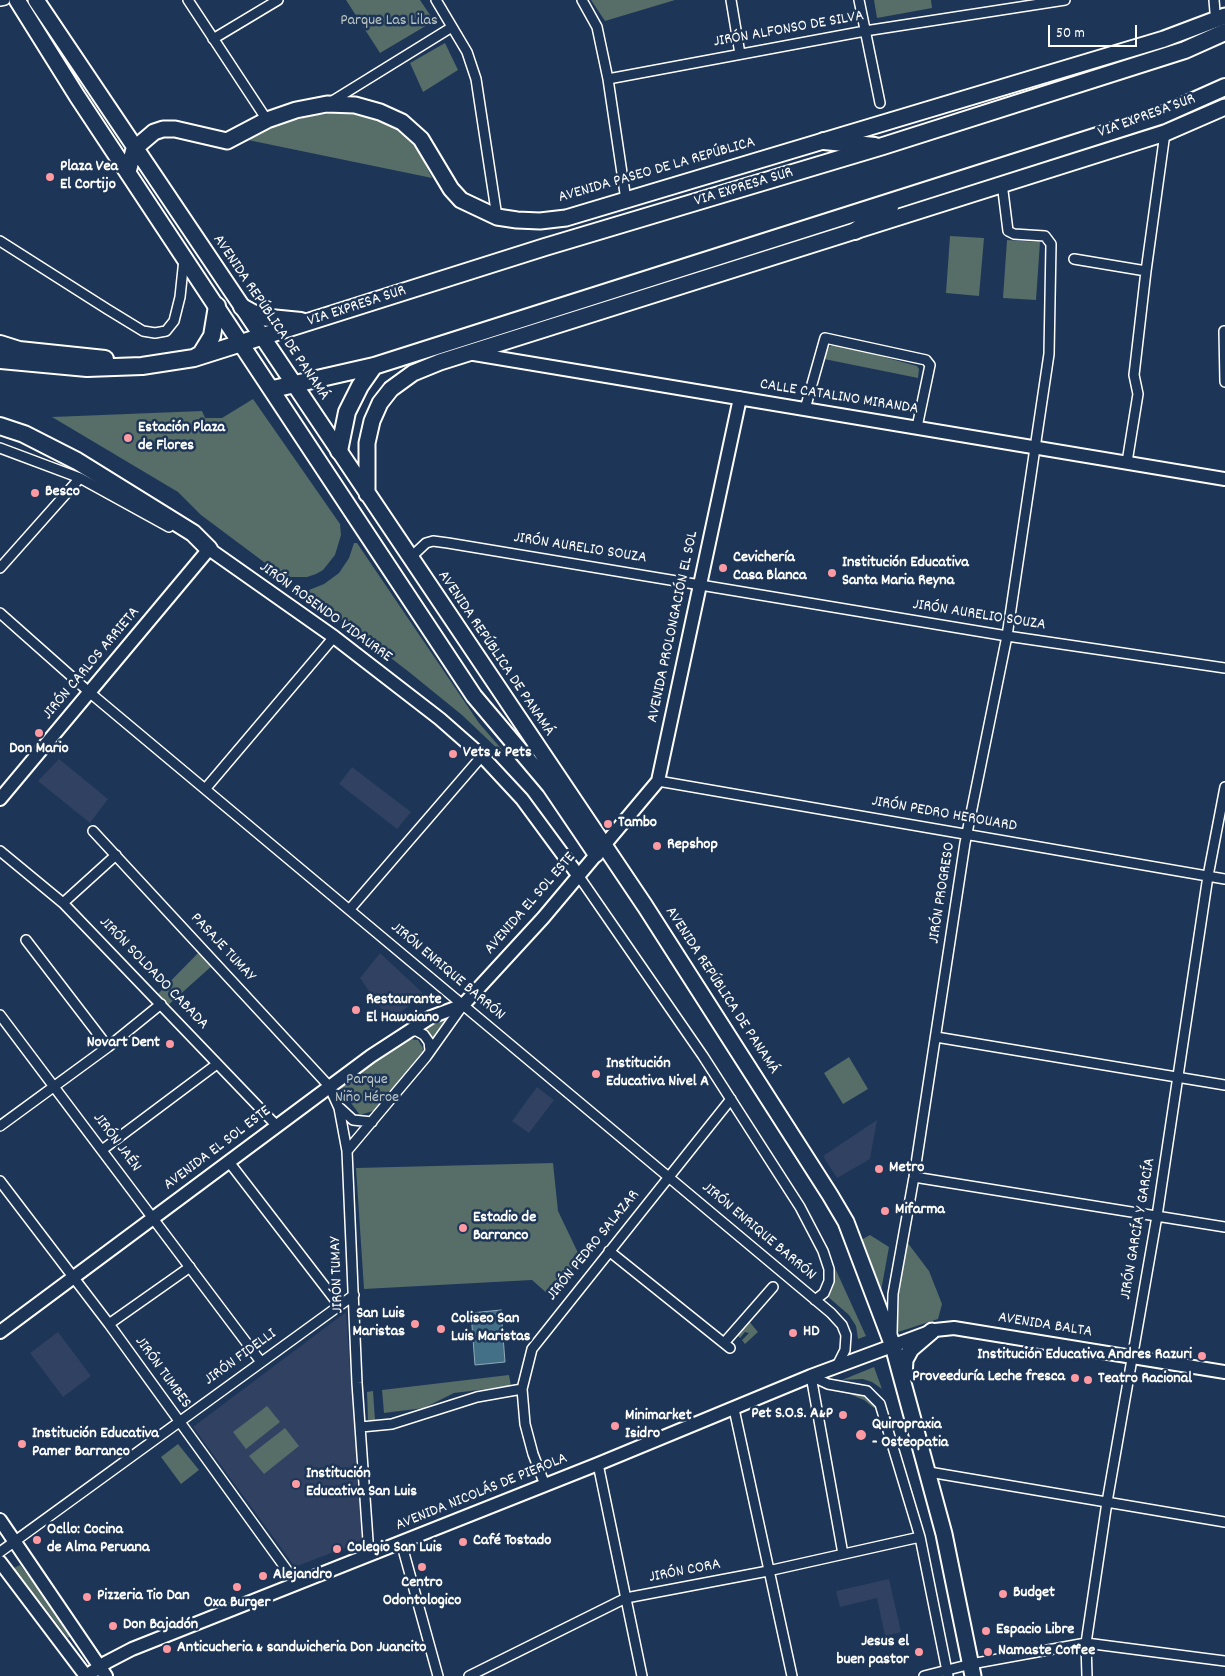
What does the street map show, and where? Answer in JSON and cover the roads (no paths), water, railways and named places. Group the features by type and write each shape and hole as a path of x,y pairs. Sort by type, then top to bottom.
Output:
{"highway":[{"name":"VIA EXPRESA SUR","path":"142,366 194,358 262,338 545,247 882,146 1186,50 1224,23"},
{"name":"VIA EXPRESA SUR","path":"273,389 374,366 451,342 1160,116 1225,87"},
{"path":"824,140 882,146"},
{"path":"855,232 902,198"},
{"path":"194,358 200,354 212,336 217,306"},
{"path":"242,307 260,317 311,322"},
{"path":"0,344 19,350 81,356 142,366"},
{"path":"0,360 87,368 142,366"},
{"path":"339,451 347,412 360,386 374,366"},
{"path":"0,428 24,434 77,461 193,533 210,549"}],"main road":[{"name":"AVENIDA REPÚBLICA DE PANAMÁ","path":"27,2 134,148 295,385 600,850 830,1194 846,1222 893,1346 907,1396"},
{"name":"AVENIDA REPÚBLICA DE PANAMÁ","path":"27,2 128,172 474,696 550,786 600,850"},
{"name":"AVENIDA PASEO DE LA REPÚBLICA","path":"134,148 154,132 164,129 175,129 226,141 266,120 296,110 328,104 355,105 380,112 402,122 421,139 451,189 461,200 497,217 540,221 566,218 1164,39 1224,23"},
{"path":"367,494 367,443 372,421 380,403 391,390 413,373 1165,133 1225,107"},
{"path":"128,172 134,148"},
{"name":"CALLE CATALINO MIRANDA","path":"451,342 458,350 469,354 805,408 1225,479"},
{"name":"AVENIDA PROLONGACIÓN EL SOL","path":"600,850 658,781 698,584 740,398"},
{"name":"JIRÓN ROSENDO VIDAURRE","path":"210,549 334,637 440,719 482,756 522,799 578,875"},
{"name":"JIRÓN CARLOS ARRIETA","path":"0,799 210,549"},
{"name":"AVENIDA EL SOL ESTE","path":"0,1332 75,1278 329,1086 407,1031 431,1017 463,1005 600,850"},
{"name":"AVENIDA BALTA","path":"893,1346 932,1331 954,1328 1225,1372"},
{"path":"932,1331 915,1344 905,1360 903,1373 907,1396 929,1472 944,1534 972,1670"},
{"name":"AVENIDA NICOLÁS DE PIEROLA","path":"86,1676 103,1671 132,1649 598,1464 811,1376 893,1346"},
{"path":"0,1520 16,1540 103,1671"},
{"path":"0,1562 86,1676"}],"street":[{"path":"0,1 5,0"},
{"path":"188,0 266,120"},
{"path":"214,39 278,0"},
{"path":"436,0 467,52 476,79 497,217"},
{"path":"582,0 597,27 608,79 626,200"},
{"path":"731,0 740,54"},
{"path":"859,0 880,103"},
{"name":"JIRÓN ALFONSO DE SILVA","path":"608,79 865,32 1065,0"},
{"path":"1214,0 1215,12 1224,23"},
{"path":"328,104 452,27"},
{"path":"1127,462 1138,394 1134,375 1165,133"},
{"name":"JIRÓN PROGRESO","path":"893,1346 893,1294 914,1177 967,834 1007,636 1049,354 1051,244 1045,236 1014,234 1008,231 1003,191"},
{"path":"0,241 107,309 143,330 155,333 166,331 174,321 180,297 184,256"},
{"path":"1074,260 1146,271"},
{"path":"1224,331 1225,382"},
{"path":"805,408 825,338 926,360 930,364 917,427"},
{"name":"JIRÓN ROSENDO VIDAURRE","path":"0,448 80,478 210,549"},
{"path":"0,568 80,478"},
{"name":"JIRÓN AURELIO SOUZA","path":"410,558 419,547 433,541 1007,636 1225,668"},
{"name":"JIRÓN ENRIQUE BARRÓN","path":"0,613 90,692 838,1320 845,1330 845,1350 837,1366"},
{"path":"206,788 334,637"},
{"path":"350,909 482,756"},
{"name":"JIRÓN PEDRO HEROUARD","path":"658,781 1225,879"},
{"name":"JIRÓN GARCÍA Y GARCÍA","path":"1087,1676 1086,1643 1107,1502 1180,1078 1208,876 1225,787"},
{"name":"PASAJE TUMAY","path":"93,831 329,1086"},
{"name":"JIRÓN SOLDADO CABADA","path":"0,851 63,903 276,1126"},
{"path":"63,903 116,855"},
{"path":"578,875 731,1099 800,1207 828,1262 829,1275 826,1288 822,1296 815,1300"},
{"path":"26,940 108,1047"},
{"path":"0,1126 108,1047 161,1004"},
{"name":"AVENIDA EL SOL ESTE","path":"348,1151 430,1050 463,1005"},
{"name":"JIRÓN JAÉN","path":"0,1015 154,1218 260,1362"},
{"path":"407,1031 417,1031 424,1035 429,1042 430,1050"},
{"path":"936,1037 1225,1085"},
{"path":"102,1150 217,1064"},
{"name":"JIRÓN TUMAY","path":"329,1086 339,1108 348,1151 369,1555"},
{"name":"JIRÓN PEDRO SALAZAR","path":"545,1485 533,1454 525,1424 522,1389 532,1349 731,1099"},
{"path":"339,1108 353,1120 372,1122"},
{"path":"229,1162 339,1305"},
{"path":"914,1177 1225,1227"},
{"name":"JIRÓN TUMBES","path":"0,1181 109,1324 297,1584"},
{"path":"609,1251 727,1346 773,1287"},
{"path":"109,1324 190,1268"},
{"name":"JIRÓN FIDELLI","path":"0,1552 354,1295"},
{"path":"811,1376 828,1384 867,1391 877,1399 886,1418 920,1537 947,1673"},
{"path":"811,1376 843,1554"},
{"path":"361,1427 392,1424 477,1397 522,1389"},
{"path":"734,1409 792,1676"},
{"path":"598,1464 642,1676"},
{"path":"929,1472 1225,1522"},
{"name":"JIRÓN CORA","path":"469,1676 626,1598 768,1571 920,1537"},
{"path":"401,1542 438,1676"},
{"path":"924,1676 972,1670 1086,1643 1225,1660"}],"place":[{"name":"Plaza Vea El Cortijo","path":"50,177"},
{"name":"Estación Plaza de Flores","path":"128,438"},
{"name":"Besco","path":"35,493"},
{"name":"Cevichería Casa Blanca","path":"723,568"},
{"name":"Institución Educativa Santa Maria Reyna","path":"832,573"},
{"name":"Don Mario","path":"39,733"},
{"name":"Vets & Pets","path":"453,754"},
{"name":"Tambo","path":"608,824"},
{"name":"Repshop","path":"657,846"},
{"name":"Restaurante El Hawaiano","path":"356,1010"},
{"name":"Novart Dent","path":"170,1044"},
{"name":"Institución Educativa Nivel A","path":"596,1074"},
{"name":"Metro","path":"879,1169"},
{"name":"Mifarma","path":"885,1211"},
{"name":"Estadio de Barranco","path":"463,1228"},
{"name":"San Luis Maristas","path":"415,1324"},
{"name":"Coliseo San Luis Maristas","path":"441,1329"},
{"name":"HD","path":"793,1333"},
{"name":"Institución Educativa Andres Razuri","path":"1202,1356"},
{"name":"Proveeduría Leche fresca","path":"1075,1378"},
{"name":"Teatro Racional","path":"1088,1380"},
{"name":"Pet S.O.S. A&P","path":"843,1415"},
{"name":"Minimarket Isidro","path":"615,1426"},
{"name":"Quiropraxia - Osteopatia","path":"861,1435"},
{"name":"Institución Educativa Pamer Barranco","path":"22,1444"},
{"name":"Institución Educativa San Luis","path":"296,1484"},
{"name":"Ocllo: Cocina de Alma Peruana","path":"37,1540"},
{"name":"Café Tostado","path":"463,1542"},
{"name":"Colegio San Luis","path":"337,1549"},
{"name":"Centro Odontologico","path":"422,1567"},
{"name":"Alejandro","path":"263,1576"},
{"name":"Oxa Burger","path":"237,1587"},
{"name":"Budget","path":"1003,1594"},
{"name":"Pizzeria Tio Dan","path":"87,1597"},
{"name":"Don Bajadón","path":"113,1626"},
{"name":"Espacio Libre","path":"986,1631"},
{"name":"Anticucheria & sandwicheria Don Juancito","path":"167,1649"},
{"name":"Jesus el buen pastor","path":"919,1652"},
{"name":"Namaste Coffee","path":"988,1652"}],"park label":[{"name":"Parque Las Lilas","path":"389,22"},
{"name":"Parque Niño Héroe","path":"367,1090"}]}
